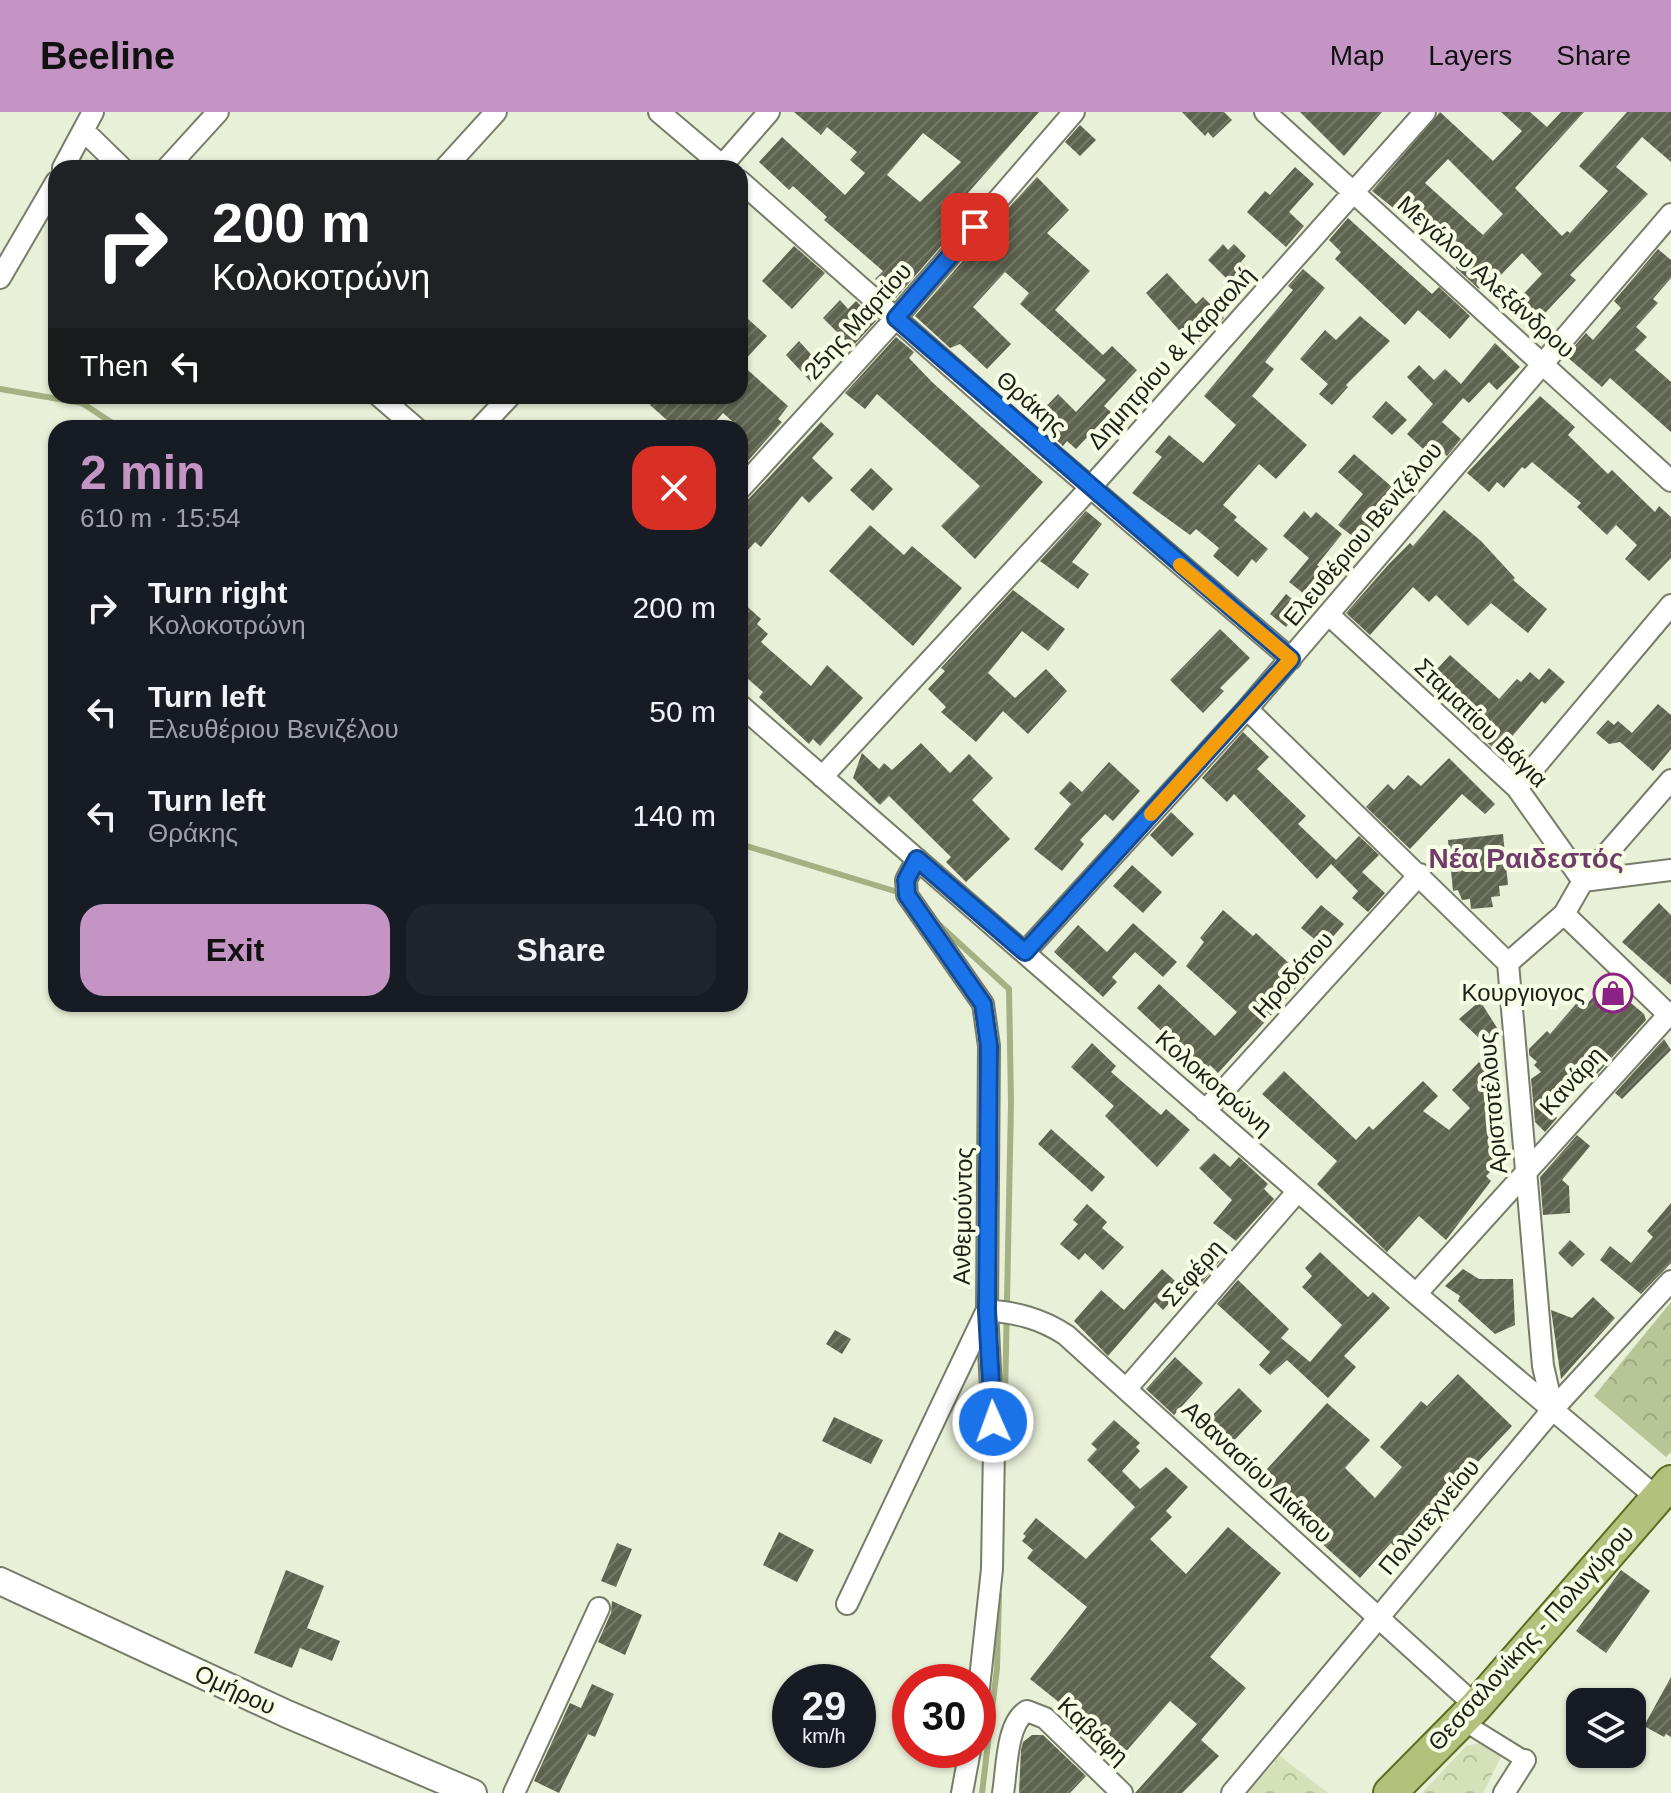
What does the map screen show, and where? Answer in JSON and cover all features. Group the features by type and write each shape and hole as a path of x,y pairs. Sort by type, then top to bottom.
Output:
{"main road":[{"name":"Θεσσαλονίκης - Πολυγύρου","path":"1390,1793 1469,1713 1664,1490"}],"street":[{"path":"68,160 93,112"},
{"path":"174,160 218,112"},
{"path":"452,160 496,112"},
{"path":"659,112 714,160"},
{"path":"728,160 769,112"},
{"name":"25ης Μαρτίου","path":"748,480 896,318 1074,112"},
{"name":"Μεγάλου Αλεξάνδρου","path":"1265,112 1544,362 1671,481"},
{"name":"Δημητρίου & Καραολή","path":"822,777 1090,488 1425,112"},
{"path":"84,131 114,160"},
{"name":"Θράκης","path":"748,188 1090,488 1291,659"},
{"path":"0,278 48,196"},
{"name":"Ελευθέριου Βενιζέλου","path":"1025,952 1291,659 1671,214"},
{"path":"388,404 407,420"},
{"path":"488,420 502,404"},
{"path":"1517,788 1671,605"},
{"name":"Σταματίου Βάγια","path":"1329,615 1517,788 1583,881"},
{"path":"1247,709 1420,874 1508,963 1564,914 1583,881 1671,780"},
{"name":"Κολοκοτρώνη","path":"748,712 1416,1294 1553,1409 1664,1490"},
{"name":"Ανθεμούντος","path":"917,859 906,880 907,895 983,1004 989,1046 991,1112 987,1310 994,1447 992,1569 982,1664"},
{"path":"1583,881 1671,870"},
{"name":"Ηροδότου","path":"1205,1111 1420,874"},
{"path":"1564,914 1670,1015"},
{"name":"Αριστοτέλους","path":"1508,963 1543,1366 1553,1409"},
{"name":"Κανάρη","path":"1416,1294 1670,1015"},
{"name":"Σεφέρη","path":"1127,1388 1298,1191"},
{"name":"Πολυτεχνείου","path":"1232,1793 1553,1409 1671,1281"},
{"path":"847,1604 987,1310"},
{"name":"Αθανασίου Διάκου","path":"987,1310 1022,1314 1045,1322 1066,1335 1378,1619 1469,1713"},
{"name":"Ομήρου","path":"0,1581 287,1714 473,1793"},
{"path":"514,1793 599,1608"},
{"name":"Καβάφη","path":"1003,1793 1014,1728 1018,1716 1027,1711 1045,1718 1122,1793"},
{"path":"1469,1713 1525,1760 1504,1793"},
{"path":"962,1793 967,1768"}],"green space":[{"path":"1671,1302 1671,1452 1666,1457 1594,1396"},
{"path":"1484,1742 1503,1753 1483,1793 1422,1793 1466,1746"},
{"path":"1280,1756 1328,1793 1247,1793"}],"building":[{"path":"794,112 1039,112 953,210 961,218 944,234 948,238 896,298 875,279 883,271 824,220 827,217 793,186 789,190 759,162 782,137 845,195 865,173 850,160 857,152 827,127 821,135","holes":["923,133 961,162 920,202 887,175"]},
{"path":"1182,112 1224,112 1232,120 1213,138 1208,132 1205,136"},
{"path":"1300,112 1382,112 1344,156"},
{"path":"1440,112 1493,161 1522,131 1501,112 1530,112 1547,127 1561,112 1584,112 1515,188 1562,236 1567,231 1570,233 1608,191 1579,166 1627,112 1671,112 1671,162 1642,137 1616,167 1648,194 1570,275 1576,280 1531,328 1510,308 1542,274 1522,253 1496,280 1492,276 1479,289 1456,268 1459,260 1372,191","holes":["1448,159 1503,214 1483,235 1425,183"]},
{"path":"1080,125 1096,140 1080,156 1065,142"},
{"path":"1295,167 1314,184 1289,212 1304,226 1286,247 1247,212 1265,191 1270,195"},
{"path":"1037,177 1069,210 1047,233 1090,271 1055,310 1103,355 1112,346 1137,370 1104,406 1111,412 1076,449 1067,441 1063,446 1034,419 1058,394 1076,412 1106,380 1020,304 1029,293 1005,272 973,307 1011,344 987,369 960,344 950,348 915,316 967,256 972,260 1005,224 999,218"},
{"path":"1348,218 1432,294 1439,287 1470,316 1450,339 1418,310 1405,325 1335,259 1341,252 1329,240"},
{"path":"1223,244 1228,250 1234,244 1246,256 1241,262 1254,275 1239,291 1208,260"},
{"path":"794,246 825,273 792,309 762,281"},
{"path":"1658,249 1671,260 1671,278 1653,299 1658,303 1636,327 1647,337 1635,350 1671,382 1671,432 1610,378 1602,387 1566,356 1586,333 1593,340 1621,308 1614,301"},
{"path":"1303,269 1325,288 1265,362 1274,369 1252,396 1307,445 1276,479 1259,464 1223,505 1237,517 1234,520 1268,549 1256,563 1252,559 1238,577 1213,556 1219,548 1196,529 1190,535 1132,493 1162,457 1155,452 1169,435 1203,463 1236,425 1204,396 1293,290 1288,286"},
{"path":"1167,273 1196,304 1203,297 1224,318 1194,347 1146,293"},
{"path":"840,300 848,309 856,301 876,321 852,347 823,318"},
{"path":"1360,316 1390,341 1346,385 1348,387 1332,405 1319,394 1328,384 1300,359 1325,330 1336,340"},
{"path":"748,319 767,336 748,356"},
{"path":"896,337 914,352 909,358 932,382 1043,482 975,559 941,526 980,486 877,394 865,409 845,393"},
{"path":"799,341 825,370 811,382 786,355"},
{"path":"1495,343 1520,367 1497,390 1489,382 1469,403 1463,398 1442,422 1461,439 1447,456 1443,453 1436,461 1407,434 1433,404 1407,377 1419,365 1434,380 1445,369 1461,384"},
{"path":"748,370 788,406 778,419 782,422 748,461 748,420 731,420 723,413 717,420 667,420 650,405 748,404"},
{"path":"1540,396 1575,427 1568,435 1608,474 1612,470 1655,512 1659,506 1671,517 1671,558 1649,581 1625,559 1637,545 1616,525 1607,535 1577,507 1581,503 1532,462 1525,469 1522,467 1504,488 1497,482 1489,492 1467,473"},
{"path":"1386,401 1407,420 1392,435 1372,417"},
{"path":"821,422 834,434 812,458 833,478 809,503 802,496 761,547 755,542 748,550 748,500"},
{"path":"1354,454 1392,487 1374,509 1384,517 1363,544 1338,525 1363,494 1338,472"},
{"path":"871,468 893,489 873,511 850,490"},
{"path":"1444,510 1481,541 1515,578 1513,580 1547,609 1528,633 1491,603 1468,626 1436,595 1429,602 1413,587 1370,635 1346,613 1389,564 1410,543 1413,546"},
{"path":"1086,511 1102,524 1072,562 1089,574 1078,589 1040,561"},
{"path":"1304,511 1311,518 1316,512 1342,534 1317,565 1322,569 1303,593 1289,582 1309,558 1283,536"},
{"path":"870,525 904,555 912,546 962,588 913,646 829,571"},
{"path":"1013,590 1065,629 1048,651 1022,631 988,673 1015,698 1046,669 1067,691 1028,734 1003,711 976,742 941,712 946,707 928,689 945,671 941,668"},
{"path":"1286,594 1303,608 1286,627 1270,614"},
{"path":"748,607 761,619 757,624 768,634 761,642 811,686 827,665 863,698 820,746 813,739 809,744 759,697 763,692 748,679"},
{"path":"1220,629 1250,658 1220,688 1224,691 1203,713 1170,680"},
{"path":"1450,655 1499,699 1517,679 1521,682 1530,672 1539,680 1549,668 1565,682 1545,704 1542,701 1498,753 1425,682"},
{"path":"1658,704 1671,715 1671,749 1653,771 1620,742 1609,744 1596,733 1608,720 1614,725 1618,721 1632,733"},
{"path":"1243,732 1269,757 1257,769 1306,816 1298,824 1336,860 1359,836 1379,855 1362,872 1385,893 1368,912 1352,898 1358,891 1331,864 1317,879 1234,794 1227,802 1202,778"},
{"path":"921,743 950,773 969,754 993,778 972,800 1010,839 966,882 946,862 951,857 889,796 880,805 853,778 862,753 879,769 884,763 892,770"},
{"path":"1449,758 1495,804 1485,814 1462,794 1410,849 1366,807 1388,784 1394,790 1408,775 1421,786"},
{"path":"1109,762 1140,791 1113,821 1105,814 1080,840 1084,844 1062,871 1034,849 1071,804 1059,793 1070,781 1082,792"},
{"path":"1171,812 1194,834 1172,857 1150,835"},
{"path":"1503,834 1508,885 1499,886 1500,896 1491,897 1493,907 1471,909 1470,899 1462,900 1458,890 1453,891 1448,840"},
{"path":"1132,865 1162,892 1143,913 1113,886"},
{"path":"1659,903 1671,915 1671,985 1622,942"},
{"path":"1321,905 1344,924 1324,947 1301,928"},
{"path":"1223,910 1253,936 1256,933 1305,978 1218,1073 1210,1065 1204,1071 1137,1008 1159,984 1215,1036 1237,1012 1186,966 1204,942 1200,938"},
{"path":"1133,923 1177,962 1163,977 1135,952 1112,977 1117,982 1103,997 1054,952 1078,925 1107,952"},
{"path":"1606,982 1644,1014 1646,1020 1597,1074 1593,1069 1568,1095 1554,1115 1557,1118 1545,1132 1535,1122 1531,1079 1541,1072 1534,1065 1537,1062 1529,1055 1529,1049 1547,1031 1550,1034 1582,997 1588,1003"},
{"path":"1480,1001 1501,1035 1481,1040 1459,1019"},
{"path":"1664,1039 1671,1050 1622,1099 1615,1093"},
{"path":"1092,1043 1116,1066 1111,1072 1161,1115 1166,1109 1190,1130 1157,1167 1105,1116 1114,1106 1071,1067"},
{"path":"1479,1062 1500,1083 1507,1155 1486,1176 1491,1181 1446,1240 1419,1216 1387,1252 1317,1184 1337,1161 1262,1094 1284,1071 1356,1140 1369,1126 1373,1130 1423,1081 1438,1096 1423,1111 1449,1130 1470,1108 1452,1090"},
{"path":"1051,1129 1105,1177 1092,1192 1038,1144"},
{"path":"1577,1135 1590,1146 1562,1180 1569,1186 1570,1213 1543,1215 1540,1177"},
{"path":"1214,1153 1230,1167 1239,1157 1268,1184 1264,1189 1274,1199 1236,1241 1213,1223 1232,1200 1199,1168"},
{"path":"1671,1203 1671,1263 1641,1294 1600,1260 1610,1246 1631,1263 1653,1237 1647,1231"},
{"path":"1087,1204 1107,1222 1102,1228 1124,1247 1103,1270 1085,1253 1079,1260 1060,1244 1078,1224 1073,1220"},
{"path":"1570,1240 1585,1254 1572,1267 1558,1253"},
{"path":"1217,1242 1228,1251 1202,1282 1191,1273"},
{"path":"1320,1252 1368,1297 1373,1292 1390,1308 1344,1356 1356,1367 1328,1398 1287,1360 1270,1375 1259,1365 1270,1352 1217,1304 1238,1280 1289,1329 1281,1338 1310,1362 1342,1325 1302,1287 1312,1276 1305,1268"},
{"path":"1162,1269 1183,1288 1163,1310 1155,1302 1108,1356 1074,1321 1101,1290 1124,1310"},
{"path":"1463,1269 1479,1279 1513,1279 1515,1325 1495,1334 1458,1301 1460,1296 1445,1286"},
{"path":"1593,1297 1615,1318 1561,1379 1551,1310 1572,1318"},
{"path":"835,1330 851,1339 842,1354 826,1344"},
{"path":"1175,1357 1203,1383 1174,1415 1146,1389"},
{"path":"1458,1374 1512,1426 1440,1502 1438,1499 1395,1547 1391,1543 1360,1578 1310,1533 1317,1526 1300,1507 1276,1486 1272,1492 1258,1479 1327,1403 1370,1440 1345,1468 1375,1498 1402,1467 1380,1447 1421,1401 1427,1406"},
{"path":"1239,1388 1262,1411 1225,1450 1201,1427"},
{"path":"834,1417 883,1440 871,1464 822,1441"},
{"path":"1114,1420 1140,1443 1136,1447 1140,1451 1122,1471 1140,1489 1166,1467 1188,1487 1166,1511 1172,1517 1150,1539 1186,1574 1228,1527 1281,1573 1210,1657 1246,1688 1201,1740 1219,1756 1182,1793 1135,1793 1197,1724 1170,1701 1123,1755 1064,1698 1060,1703 1030,1679 1087,1607 1027,1558 1033,1550 1022,1541 1026,1536 1023,1534 1036,1518 1086,1559 1135,1507 1087,1460 1097,1449 1091,1444"},
{"path":"779,1532 814,1550 797,1582 763,1565"},
{"path":"617,1543 632,1549 616,1587 601,1581"},
{"path":"286,1570 324,1586 307,1628 340,1641 332,1661 300,1648 292,1668 254,1653"},
{"path":"1621,1570 1650,1591 1606,1653 1576,1631"},
{"path":"612,1601 642,1615 625,1655 598,1642 611,1613"},
{"path":"1671,1677 1671,1737 1666,1734 1664,1737 1646,1727"},
{"path":"592,1684 614,1694 595,1737 588,1734 559,1793 534,1781 570,1703 581,1708"},
{"path":"1032,1735 1043,1735 1086,1776 1070,1793 1019,1793 1021,1750 1023,1742"}],"waterway":[{"path":"0,389 48,397"},
{"path":"84,404 108,420"},
{"path":"748,846 901,893"},
{"path":"934,920 1009,989 1011,1103 1004,1448"},
{"path":"982,1793 997,1668 999,1595"}],"slow traffic":[{"path":"1151,814 1291,659 1180,565"}],"place":[{"name":"Κουργιογος","path":"1613,993"}],"district":[{"name":"Νέα Ραιδεστός","path":"1526,858"}],"route":[{"path":"975,227 896,318 1291,659 1025,952 917,859 909,872 907,895 983,1004 989,1046 991,1112 987,1310 993,1422"}]}
